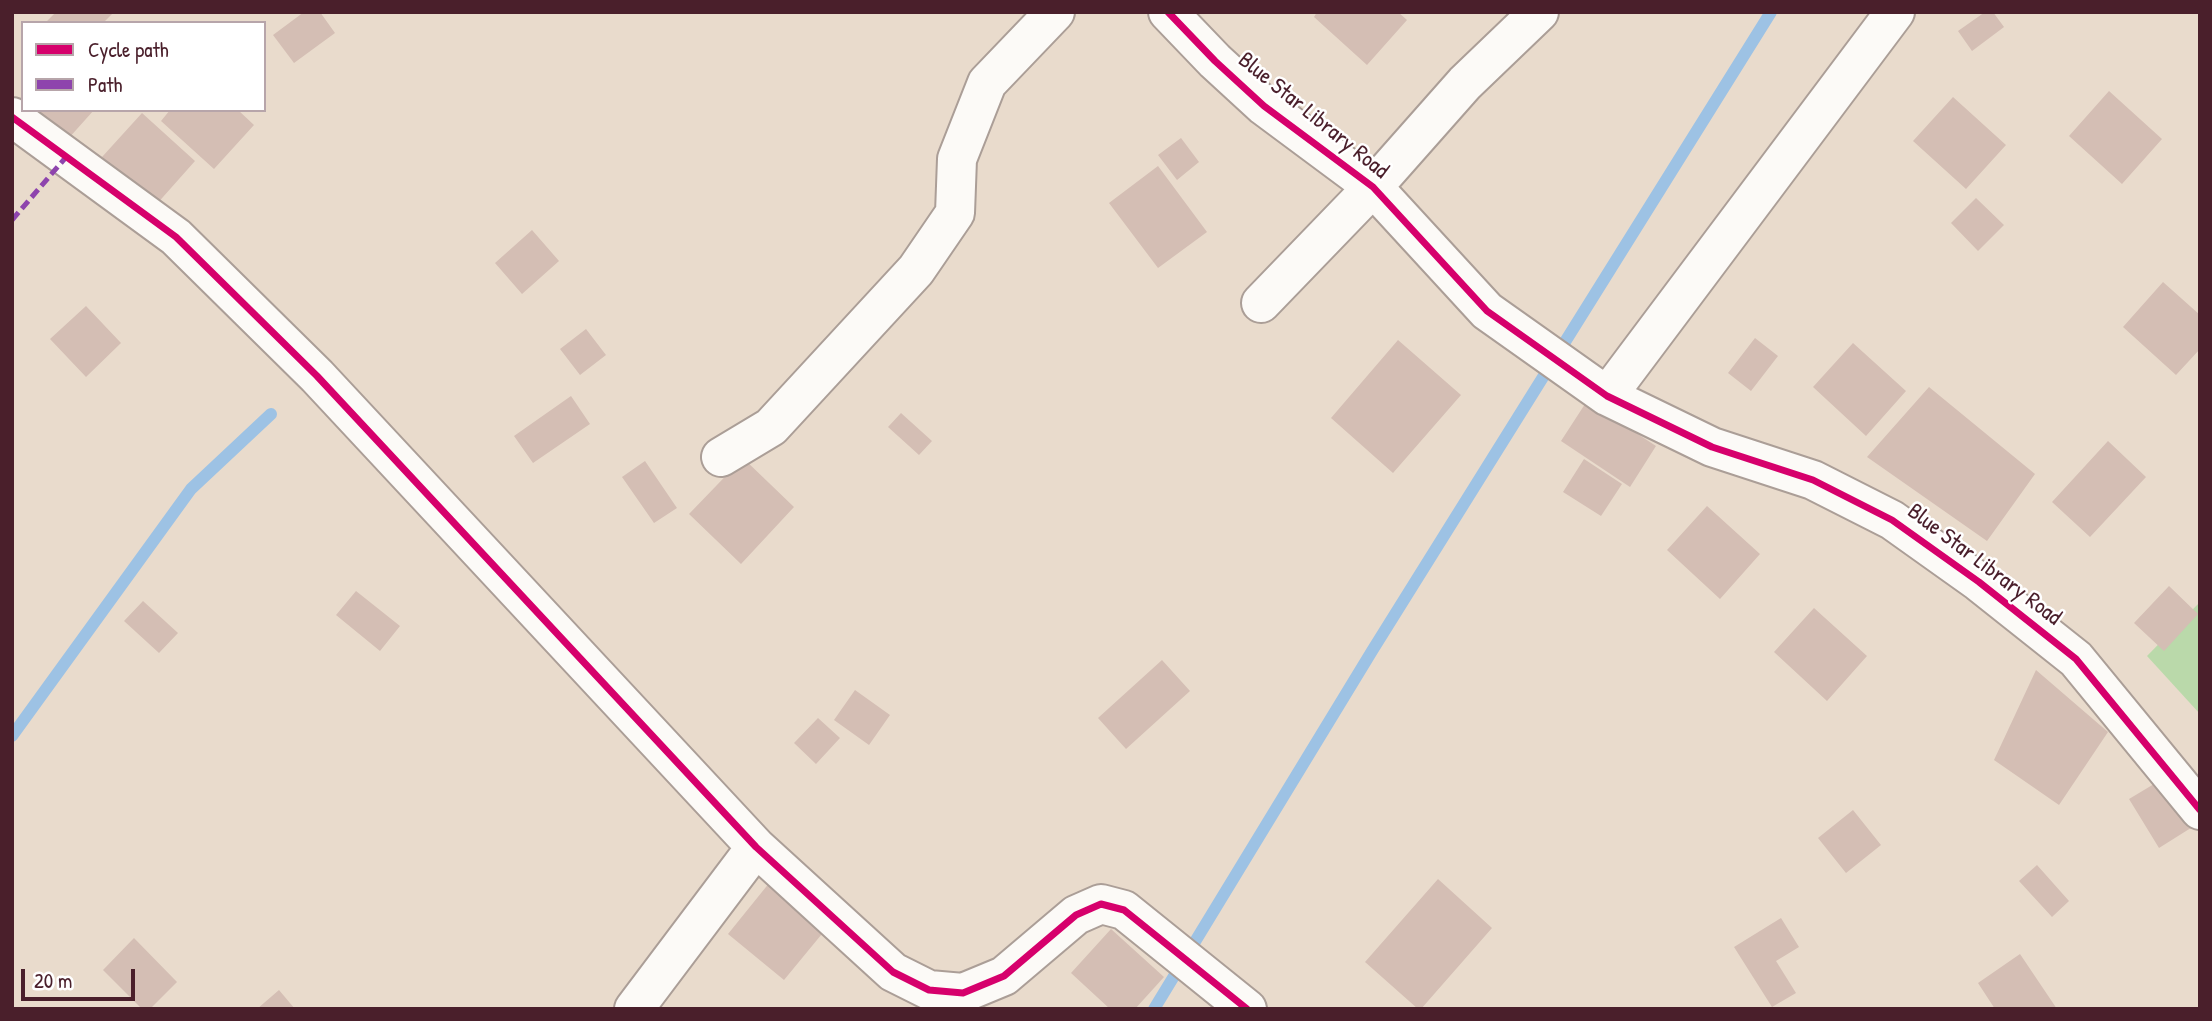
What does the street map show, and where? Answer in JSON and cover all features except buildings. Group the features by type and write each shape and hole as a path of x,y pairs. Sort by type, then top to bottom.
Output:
{"street":[{"path":"721,457 771,427 916,270 956,213 957,159 987,83 1055,12"},
{"name":"Blue Star Library Road","path":"1168,12 1215,61 1264,106 1373,187 1487,311 1607,396 1712,447 1813,480 1892,520 1979,582 2076,659 2200,810"},
{"path":"1261,303 1373,187 1465,83 1539,12"},
{"path":"1607,396 1895,12"},
{"path":"12,117 177,237 317,376 756,847 893,972 929,990 963,993 1004,976 1076,915 1101,904 1124,910 1247,1009"},
{"path":"634,1009 756,847"}],"green space":[{"path":"2200,602 2200,714 2147,656"}],"waterway":[{"path":"1154,1009 1372,651 1771,12"},
{"path":"12,736 191,489 271,414"}],"marked path":[{"path":"12,220 67,156"}],"cycle path":[{"path":"1168,12 1215,61 1264,106 1373,187 1487,311 1607,396 1712,447 1813,480 1892,520 1979,582 2076,659 2200,810"},
{"path":"12,117 176,237 317,376 756,847 893,972 929,990 963,993 1004,976 1076,915 1101,904 1124,910 1247,1009"}]}
